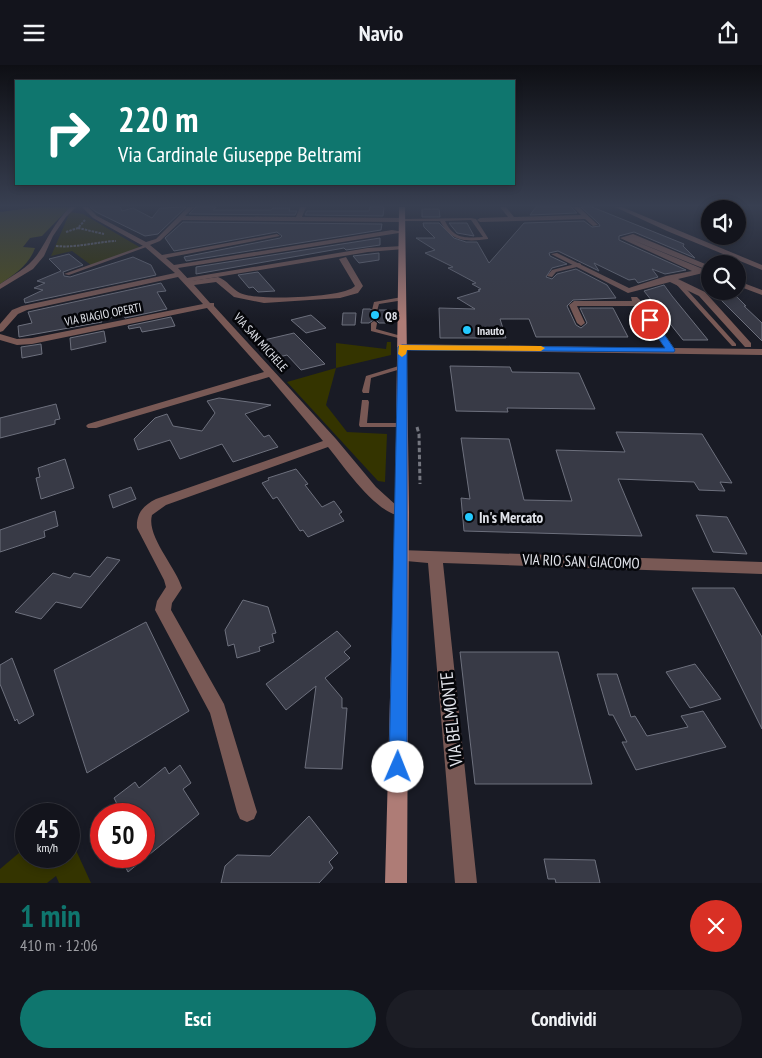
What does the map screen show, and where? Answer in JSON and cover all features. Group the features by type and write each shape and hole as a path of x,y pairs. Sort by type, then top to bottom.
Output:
{"main road":[{"path":"396,883 402,512 402,248"}],"street":[{"path":"0,287 30,267 40,256 45,245"},
{"name":"VIA SAN MICHELE","path":"146,245 186,279 211,305 371,490 392,509 402,512"},
{"path":"161,257 226,245"},
{"path":"173,267 285,245"},
{"path":"640,245 707,270"},
{"path":"653,245 707,270"},
{"path":"705,245 730,255"},
{"path":"186,279 368,250 402,248"},
{"path":"556,253 628,291 671,350"},
{"path":"186,279 218,279 237,295 264,301 340,296 354,291 359,285 343,259"},
{"path":"746,261 762,267"},
{"path":"628,291 701,271"},
{"name":"VIA BIAGIO OPERTI","path":"0,329 15,311 25,308 186,279"},
{"path":"669,279 702,294 748,345"},
{"path":"746,286 762,293"},
{"path":"581,323 573,305 574,303 639,304"},
{"name":"VIA BIAGIO OPERTI","path":"0,337 17,342 32,341 211,305"},
{"path":"402,342 762,352"},
{"path":"92,426 271,373"},
{"path":"247,812 218,710 163,610 165,601 174,588 172,580 144,528 143,520 145,513 151,507 161,502 332,443"},
{"name":"VIA RIO SAN GIACOMO","path":"400,556 762,568"},
{"name":"VIA BELMONTE","path":"435,556 466,883"}],"lane":[{"path":"68,274 146,245"},
{"path":"550,277 554,271 578,265"},
{"path":"678,283 734,345"},
{"path":"375,310 376,303 402,299"},
{"path":"374,323 373,330 402,342"},
{"path":"366,391 368,377 402,367"},
{"path":"365,402 363,425 402,425"}],"path":[{"path":"56,246 74,248 86,245"}],"shaded area":[{"path":"0,245 24,245 23,247 35,248 25,264 0,284"},
{"path":"56,245 136,245 141,248 91,265 72,251 51,256"},
{"path":"387,342 391,342 391,355 336,368 336,343 386,349"},
{"path":"336,368 326,405 347,432 387,434 385,482 378,481 287,382"},
{"path":"15,856 15,868 80,868 80,859 91,883 59,883 56,876 47,883 0,883 0,869"}],"building":[{"path":"170,245 206,245 174,251"},
{"path":"244,245 286,245 186,261 184,257"},
{"path":"334,245 379,245 346,250 344,248 196,274 196,267"},
{"path":"427,245 479,245 489,263 505,245 631,245 686,270 665,274 652,269 658,277 638,283 635,279 629,280 594,263 599,271 558,251 549,253 550,256 567,264 552,268 546,277 552,279 557,274 576,269 607,285 616,298 573,300 567,306 576,325 581,328 587,323 580,308 613,308 628,337 536,337 529,319 500,319 506,338 440,338 439,308 475,309 457,298 480,291 478,290 481,289 472,284 476,283 448,268 453,267 425,253 435,250"},
{"path":"665,245 683,245 695,258"},
{"path":"379,253 379,260 359,263 353,256"},
{"path":"69,254 83,265 63,272 64,276 70,277 133,257 151,265 156,275 25,303 24,299 43,290 34,288 45,283 37,281 61,271 49,259"},
{"path":"258,272 275,291 258,292 253,287 249,288 238,275"},
{"path":"161,283 166,291 157,292 167,309 125,318 124,315 101,320 102,322 19,337 18,326 32,323 28,312"},
{"path":"664,285 708,340 683,340 644,291"},
{"path":"721,300 740,300 746,306 744,306 762,323 762,341"},
{"path":"363,309 370,309 377,313 379,310 387,310 386,323 379,323 375,319 369,323 361,323"},
{"path":"343,313 356,313 355,325 342,325"},
{"path":"311,315 326,328 306,333 291,320"},
{"path":"171,317 175,326 142,332 140,327 129,329 128,326"},
{"path":"104,331 106,342 71,350 70,338"},
{"path":"294,333 325,364 301,370 287,355 279,357 264,340"},
{"path":"41,344 42,354 22,358 21,347"},
{"path":"450,366 510,367 512,372 579,373 595,409 507,408 508,412 456,411"},
{"path":"219,398 271,405 245,414 264,437 269,435 278,447 233,462 222,444 180,459 170,440 138,450 134,439 155,418 167,414 173,426 202,431 215,413 207,401"},
{"path":"56,404 60,419 55,420 55,424 0,438 0,418"},
{"path":"616,432 702,434 732,483 720,482 725,491 699,490 694,482 618,479 642,536 464,531 461,498 470,499 461,438 509,439 524,500 572,501 556,450 625,452"},
{"path":"65,459 74,488 41,499 36,478 40,477 38,468"},
{"path":"296,469 308,484 305,485 322,507 334,501 342,512 339,514 344,521 308,537 303,530 300,531 277,497 273,499 262,483 269,480 268,478"},
{"path":"131,487 136,499 113,508 109,495"},
{"path":"55,511 58,526 44,531 45,537 0,552 0,530"},
{"path":"696,515 727,517 747,554 713,552"},
{"path":"107,557 120,560 81,608 56,602 41,619 15,612 53,573 70,578 74,573 90,577"},
{"path":"692,588 734,588 762,637 762,729"},
{"path":"243,600 268,607 276,633 272,634 274,642 259,647 260,651 237,658 234,644 228,646 225,630"},
{"path":"146,622 189,711 87,773 54,670"},
{"path":"337,631 351,646 344,652 350,658 325,678 342,698 342,708 347,708 342,769 305,768 316,686 286,710 266,684"},
{"path":"460,652 558,652 592,784 475,784"},
{"path":"12,658 34,715 19,724 17,719 15,721 0,684 0,665"},
{"path":"695,664 721,699 690,708 666,672"},
{"path":"597,674 617,674 631,717 635,716 647,736 688,727 681,716 703,711 726,747 636,770 622,742 627,742 613,715 609,715"},
{"path":"180,765 191,783 183,789 199,814 155,850 155,803 116,803 114,798 135,782 139,788 165,767 169,774"},
{"path":"309,816 338,853 329,862 333,868 319,883 221,883 225,866 237,855 270,856"},
{"path":"544,859 595,860 600,883 556,883 555,879 548,879"}],"slow traffic":[{"path":"402,354 402,347 541,348"}],"place":[{"name":"Q8","path":"375,315"},
{"name":"Inauto","path":"467,330"},
{"name":"In's Mercato","path":"469,517"}],"route":[{"path":"398,767 402,512 400,493 402,347 671,350 650,320"}]}
